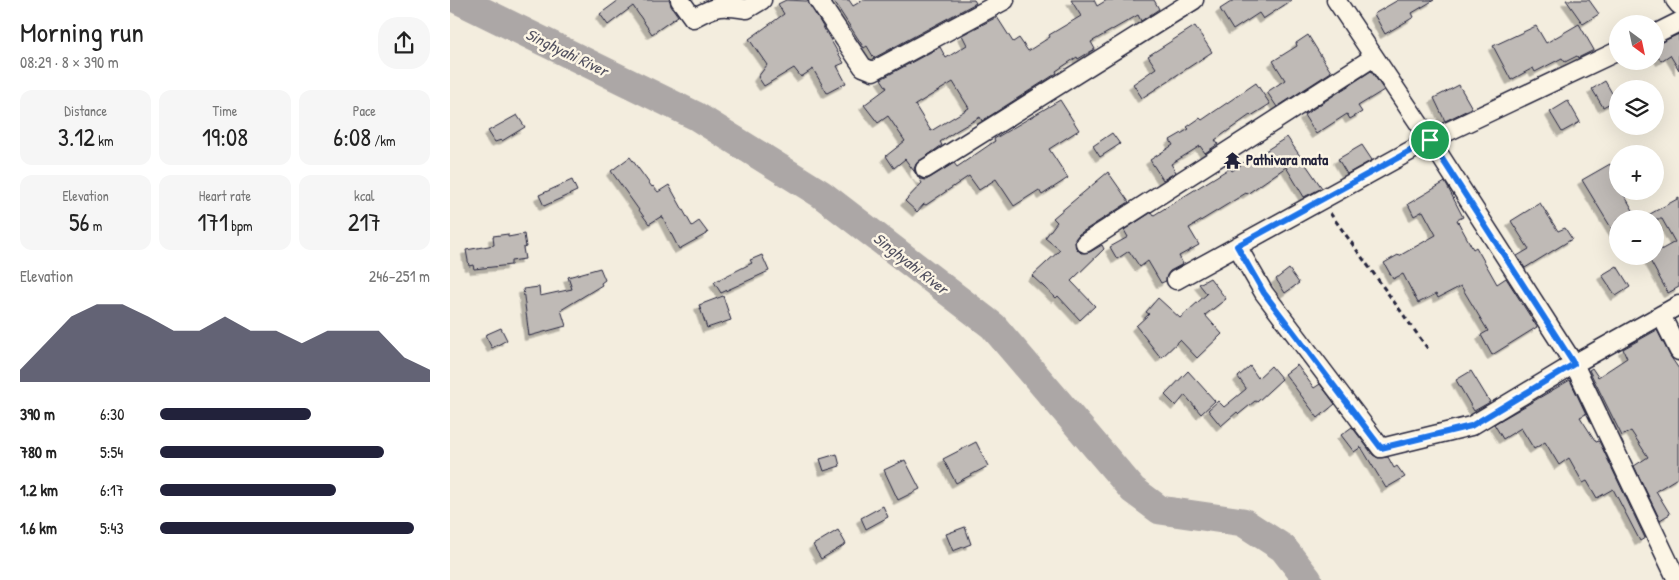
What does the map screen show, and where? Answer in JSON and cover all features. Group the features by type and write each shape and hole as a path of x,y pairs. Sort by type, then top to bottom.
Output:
{"street":[{"path":"680,0 693,18 714,7 728,6 747,9 762,0"},
{"path":"818,0 863,67 873,71 1005,0"},
{"path":"925,168 1194,0"},
{"path":"1336,0 1430,140 1574,364 1677,580"},
{"path":"1676,0 1679,5"},
{"path":"1664,30 1679,22"},
{"path":"1176,280 1430,140 1609,55"},
{"path":"1085,243 1374,57"},
{"path":"1237,246 1264,293 1381,448 1471,426 1574,364 1679,305"},
{"path":"1661,315 1679,351"}],"path":[{"path":"1321,200 1428,349"}],"building":[{"path":"619,0 670,0 671,6 678,16 652,34 633,6 608,25 600,14"},
{"path":"786,0 808,1 844,63 837,66 846,83 827,93 813,69 801,77 794,68 764,86 758,77 767,65 749,39 784,14 778,4"},
{"path":"833,0 849,0 853,6 863,0 974,0 976,3 874,58 867,46 864,48"},
{"path":"1071,0 1094,0 1097,6 1107,0 1154,0 1159,9 1141,21 1138,15 1091,42 1095,49 1078,59 1077,57 1056,71 1057,73 982,121 980,117 956,131 940,142 942,145 916,164 914,169 916,174 905,159 894,168 886,156 905,141 888,116 878,123 864,105 887,88 881,79 940,47 946,58 967,45 962,35 997,17 1013,42 1019,38 1028,51 1050,37 1049,35 1081,16","holes":["953,82 969,108 931,131 915,105"]},
{"path":"1234,0 1292,0 1263,19 1259,13 1233,30 1220,9"},
{"path":"1398,0 1434,0 1412,13 1414,17 1385,34 1374,14"},
{"path":"1566,0 1589,0 1599,14 1583,24"},
{"path":"1579,24 1594,50 1565,62 1562,58 1535,72 1533,68 1511,80 1493,46 1536,26 1546,43"},
{"path":"1195,26 1212,52 1142,98 1133,84 1156,68 1148,56"},
{"path":"1679,34 1679,70 1670,55 1664,59 1664,41"},
{"path":"1308,35 1331,72 1277,107 1267,92 1285,80 1273,61 1297,46 1296,43"},
{"path":"1371,71 1384,90 1358,106 1362,112 1350,119 1347,114 1316,134 1304,115"},
{"path":"1605,81 1609,88 1609,104 1603,107 1592,89"},
{"path":"1256,83 1270,104 1250,115 1215,140 1218,144 1205,153 1200,146 1171,164 1176,172 1163,180 1150,160 1173,145 1170,140 1189,129 1187,127 1200,118 1202,120"},
{"path":"1459,85 1472,108 1445,121 1434,98"},
{"path":"1060,100 1079,130 1049,149 1068,178 1042,195 1039,190 1014,206 996,179 979,190 969,176 926,205 924,204 917,212 905,201 922,183 917,175 920,179 926,180 954,163 957,167 995,141 994,139"},
{"path":"1568,101 1580,122 1562,132 1550,112"},
{"path":"517,115 525,127 502,141 495,142 488,131"},
{"path":"1112,133 1120,144 1100,157 1093,146"},
{"path":"1287,137 1322,188 1304,197 1286,167 1247,194 1189,228 1199,245 1179,256 1183,264 1170,271 1166,281 1161,283 1148,261 1140,267 1129,251 1117,259 1110,247 1128,237 1124,230 1152,212 1154,215 1230,168 1232,171 1255,155 1256,157"},
{"path":"1362,145 1372,160 1347,174 1338,159"},
{"path":"630,157 652,187 658,192 669,185 692,226 699,221 708,233 679,249 662,216 649,224 611,171"},
{"path":"1609,165 1609,200 1627,200 1633,210 1609,210 1609,224 1582,180"},
{"path":"1108,172 1129,202 1079,234 1075,239 1076,248 1081,253 1090,252 1102,245 1104,249 1071,281 1095,306 1080,320 1058,296 1056,298 1032,276 1060,250 1045,238 1057,222 1053,218"},
{"path":"572,180 577,191 544,206 539,195"},
{"path":"1445,182 1463,217 1457,220 1473,249 1476,247 1497,284 1506,278 1537,327 1492,355 1481,335 1488,331 1461,286 1438,298 1436,294 1418,303 1403,274 1393,279 1384,263 1436,235 1423,211 1414,216 1408,204"},
{"path":"1679,198 1679,287 1668,293 1652,265 1664,265 1664,248 1675,242 1664,223 1664,210 1657,210"},
{"path":"1540,203 1558,231 1565,228 1572,239 1525,268 1517,256 1529,249 1511,221"},
{"path":"508,234 508,237 524,234 526,247 523,248 525,259 511,261 511,265 474,269 473,265 469,266 466,250 494,245 493,236"},
{"path":"762,255 769,271 721,293 714,282 752,263 750,260"},
{"path":"1617,266 1630,287 1616,296 1602,275"},
{"path":"600,268 605,280 601,283 602,285 561,310 566,326 529,336 523,289 539,287 540,296 572,289 568,277"},
{"path":"1289,269 1299,283 1285,293 1276,279"},
{"path":"1210,278 1226,299 1205,315 1222,334 1197,358 1180,340 1161,358 1136,326 1149,314 1146,312 1158,298 1180,318 1207,294 1199,284"},
{"path":"723,296 731,320 707,328 699,305"},
{"path":"501,328 507,340 492,348 485,335"},
{"path":"1657,330 1679,369 1679,477 1656,491 1670,514 1660,520 1634,466 1648,457 1631,431 1622,436 1589,370 1592,368 1598,377 1627,358 1623,349"},
{"path":"1297,365 1314,388 1320,384 1335,404 1318,418 1285,374"},
{"path":"1250,366 1258,378 1271,366 1282,379 1257,402 1255,401 1239,414 1237,412 1221,426 1208,410 1218,401 1224,407 1246,389 1238,377"},
{"path":"1188,371 1215,401 1201,414 1185,395 1176,406 1165,395"},
{"path":"1471,371 1490,402 1474,411 1456,380"},
{"path":"1570,380 1586,414 1580,417 1596,442 1599,441 1645,538 1640,541 1613,489 1597,498 1587,481 1583,483 1569,458 1559,465 1545,442 1534,449 1521,428 1503,439 1494,424"},
{"path":"1352,427 1373,455 1378,458 1388,457 1394,468 1397,466 1405,477 1386,488 1361,447 1354,452 1341,435"},
{"path":"976,442 988,466 956,483 943,459"},
{"path":"837,454 840,466 824,471 820,459"},
{"path":"905,460 920,489 898,500 884,470"},
{"path":"883,506 888,517 866,529 861,518"},
{"path":"965,527 971,544 953,551 946,534"},
{"path":"838,530 846,544 821,559 813,545"}],"waterway":[{"name":"Singhyahi River","path":"459,0 696,116 821,194 993,326 1133,490 1160,510 1243,522 1283,548 1308,580"}],"place":[{"name":"Pathivara mata","path":"1232,160"}],"route":[{"path":"1430,140 1574,364 1471,426 1381,448 1264,293 1237,246 1430,140"}]}
